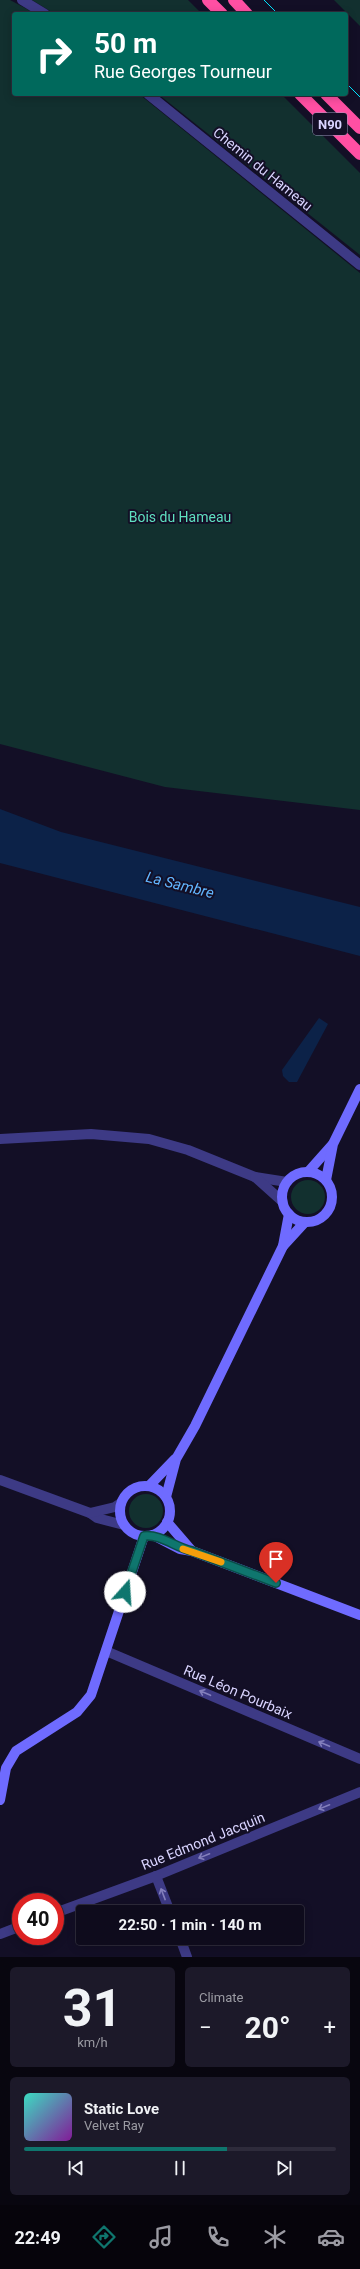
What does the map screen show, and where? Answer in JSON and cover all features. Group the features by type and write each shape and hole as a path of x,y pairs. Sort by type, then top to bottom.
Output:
{"highway":[{"path":"208,0 220,12"},
{"path":"234,0 245,12"},
{"name":"N90","path":"302,96 360,154"},
{"name":"N90","path":"328,96 360,128"}],"street":[{"path":"22,0 42,12"},
{"name":"Chemin du Hameau","path":"150,96 360,265"},
{"path":"326,1180 334,1144 360,1089"},
{"path":"0,1139 91,1134 149,1139 188,1150 255,1177 287,1182"},
{"path":"308,1172 334,1144"},
{"path":"282,1202 283,1191 287,1182 297,1174 308,1172 321,1176 326,1180 332,1194 329,1208 319,1219 305,1222 283,1246"},
{"path":"255,1177 282,1202 289,1214 305,1222"},
{"path":"166,1497 176,1459 194,1426 283,1246 289,1214"},
{"path":"149,1486 176,1459"},
{"path":"0,1480 90,1513 97,1518 124,1525 136,1535 148,1536 180,1549 192,1551 360,1615"},
{"path":"0,1800 6,1768 16,1751 76,1712 91,1695 148,1536 160,1531 167,1522 170,1508 166,1497 156,1489 149,1486 133,1489 127,1493 121,1503 115,1507 90,1513"},
{"path":"121,1503 120,1515 124,1525"},
{"path":"167,1522 192,1551"},
{"name":"Rue Léon Pourbaix","path":"106,1651 360,1759"},
{"name":"Rue Edmond Jacquin","path":"64,1910 156,1876 360,1792"},
{"path":"156,1876 167,1905"},
{"path":"0,1934 12,1929"},
{"path":"183,1945 187,1957"}],"green space":[{"name":"Bois du Hameau","path":"0,0 10,0 32,12 12,12 12,96 141,96 360,273 360,810 165,787 0,744"},
{"path":"32,0 188,0 200,12 52,12"},
{"path":"334,0 360,0 360,26 348,14 348,12 346,12"},
{"path":"161,96 283,96 360,173 360,255"},
{"path":"305,1180 311,1180 315,1181 322,1187 325,1197 324,1204 318,1211 311,1214 305,1214 301,1213 294,1207 291,1200 291,1194 292,1190 298,1183"},
{"path":"143,1494 149,1494 158,1499 162,1505 162,1517 158,1523 149,1528 143,1528 134,1523 129,1514 129,1508 134,1499"}],"water":[{"name":"La Sambre","path":"0,809 61,832 360,907 360,956 0,863"},
{"path":"319,1018 328,1024 297,1082 289,1082 283,1076 282,1070"}],"tram line":[{"path":"264,0 276,12"},
{"path":"348,85 360,97"}],"slow traffic":[{"path":"183,1549 221,1562"}],"route":[{"path":"125,1592 144,1536 153,1535 180,1549 192,1551 276,1583"}]}
